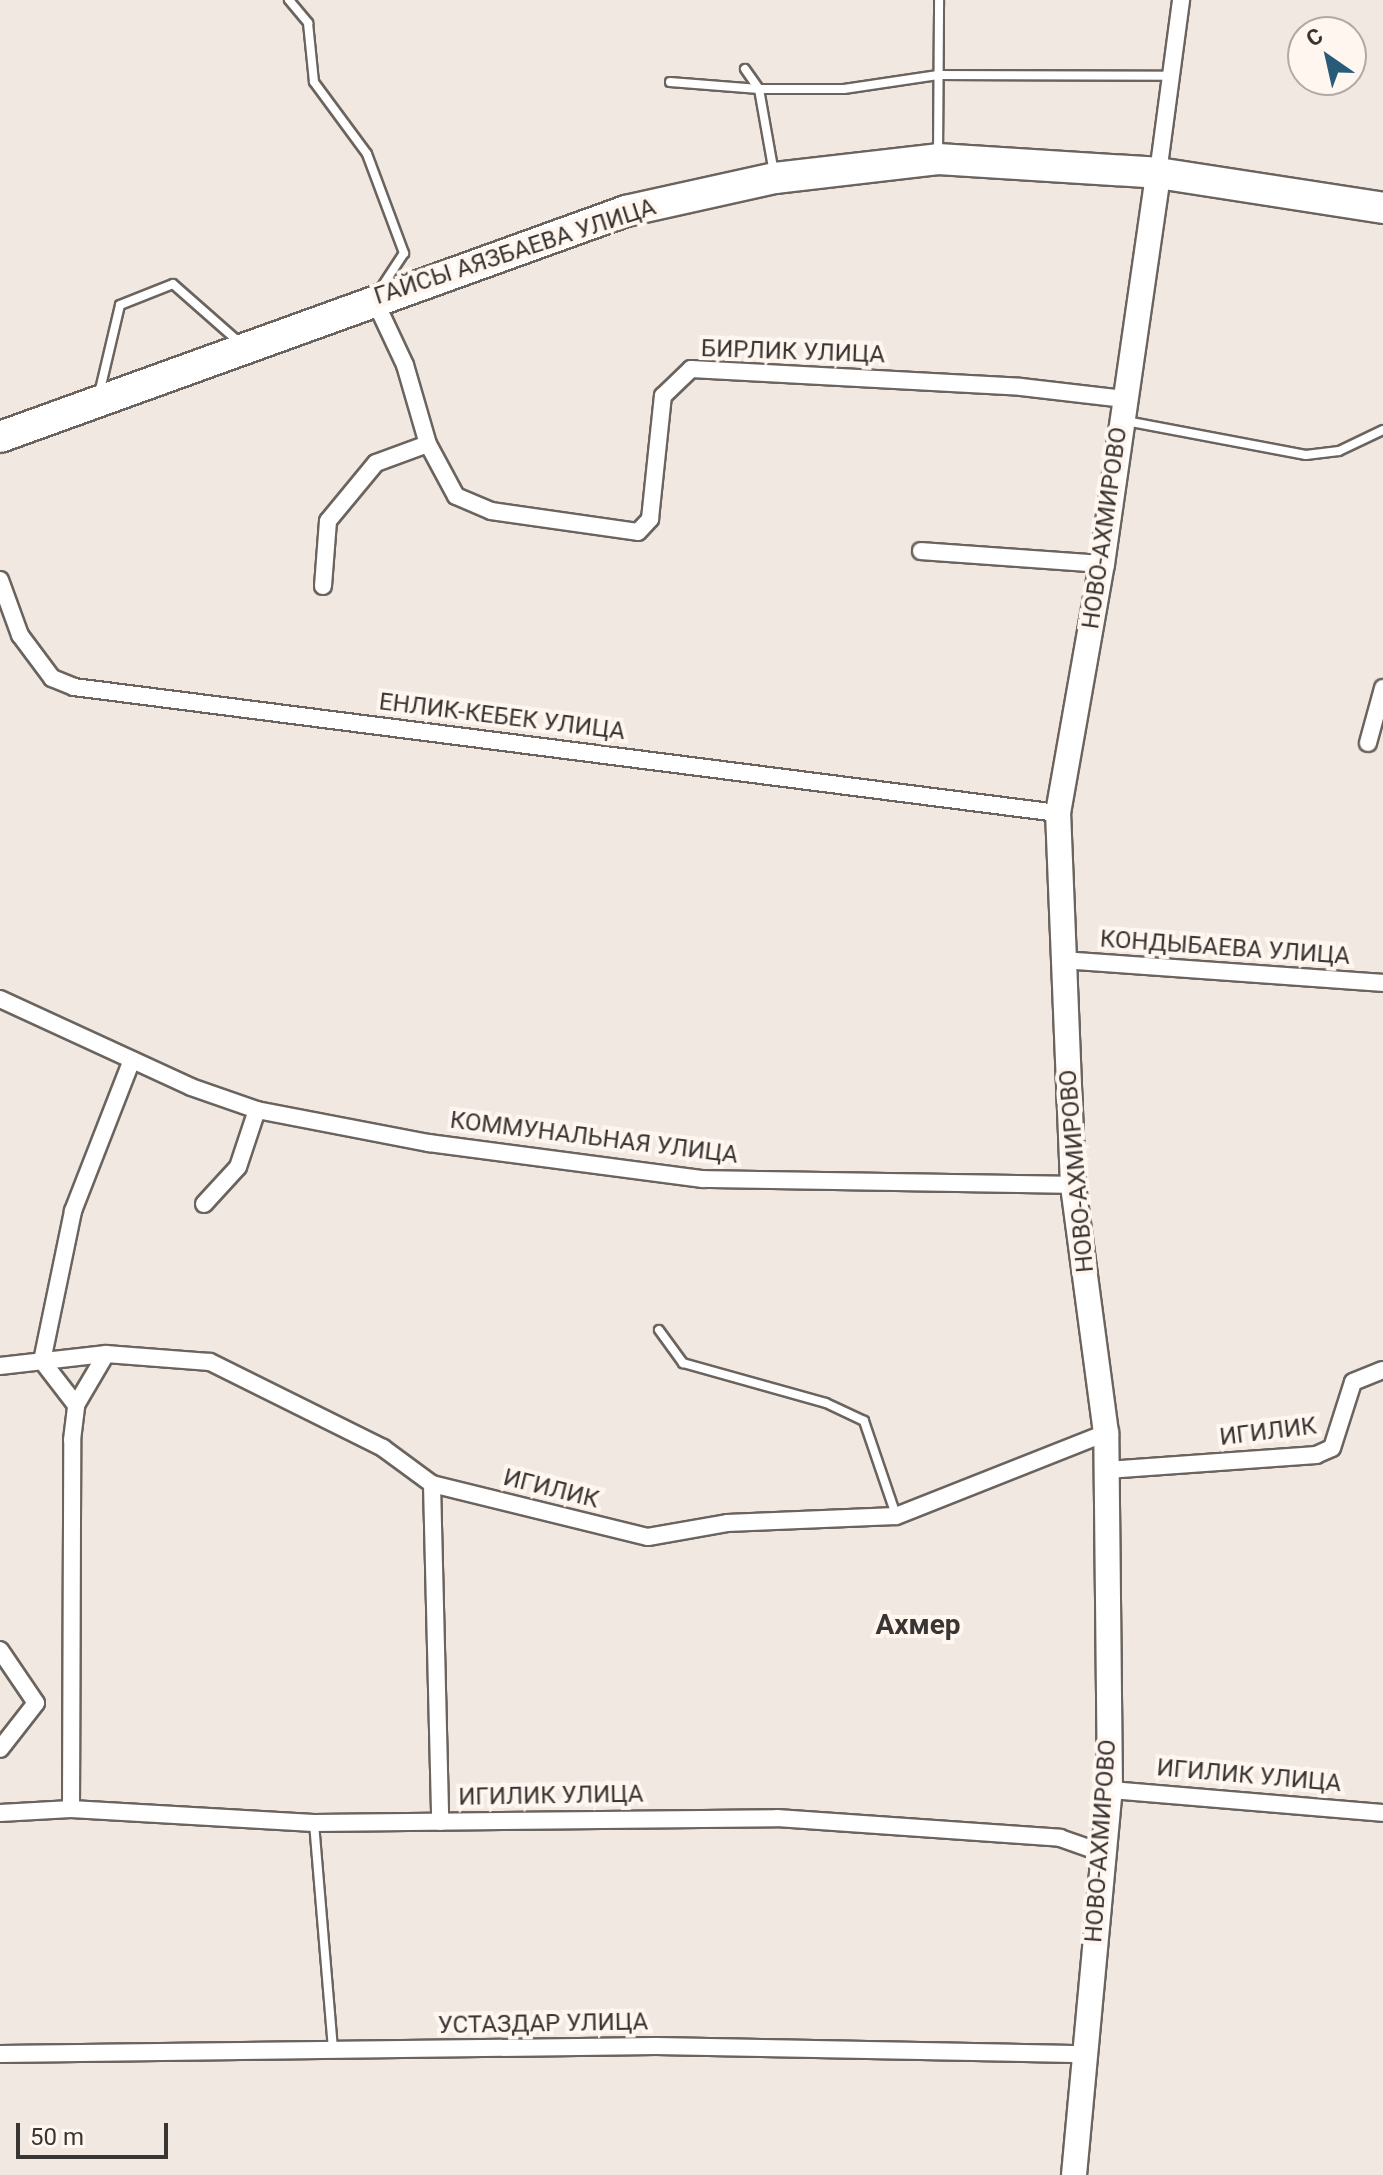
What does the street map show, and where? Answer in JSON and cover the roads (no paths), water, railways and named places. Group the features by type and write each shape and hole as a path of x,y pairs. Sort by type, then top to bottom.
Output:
{"highway":[{"name":"ГАЙСЫ АЯЗБАЕВА УЛИЦА","path":"0,437 243,346 626,211 775,178 938,159 1158,173 1383,208"}],"street":[{"path":"1158,173 1181,0"},
{"name":"НОВО-АХМИРОВО","path":"1074,2175 1100,1852 1110,1790 1107,1470 1106,1433 1073,1185 1058,813 1102,564 1158,173"},
{"name":"БИРЛИК УЛИЦА","path":"374,299 405,365 428,444 456,496 491,511 638,532 650,519 663,396 691,369 1021,387 1122,410"},
{"path":"323,586 328,521 376,463 428,444"},
{"path":"921,551 1102,564"},
{"name":"ЕНЛИК-КЕБЕК УЛИЦА","path":"0,580 20,635 52,678 74,687 1058,813"},
{"path":"1368,743 1383,688"},
{"name":"КОНДЫБАЕВА УЛИЦА","path":"1063,960 1383,983"},
{"name":"КОММУНАЛЬНАЯ УЛИЦА","path":"0,999 132,1060 257,1110 429,1143 703,1179 1073,1185"},
{"path":"76,1405 42,1361 73,1211 132,1060"},
{"path":"204,1204 238,1167 257,1110"},
{"path":"71,1809 76,1405 106,1354"},
{"name":"ИГИЛИК","path":"0,1366 106,1354 210,1362 383,1448 432,1484 648,1537 727,1523 896,1516 1106,1433"},
{"name":"ИГИЛИК","path":"1107,1470 1316,1455 1332,1448 1353,1382 1383,1370"},
{"path":"432,1484 440,1822"},
{"path":"0,1650 36,1703 0,1749"},
{"name":"ИГИЛИК УЛИЦА","path":"1110,1790 1383,1813"},
{"name":"ИГИЛИК УЛИЦА","path":"0,1813 71,1809 314,1823 777,1818 1060,1838 1100,1852"},
{"name":"УСТАЗДАР УЛИЦА","path":"0,2054 656,2046 1086,2054"}],"lane":[{"path":"289,0 308,23 314,82 367,154 404,253 374,299"},
{"path":"938,159 939,0"},
{"path":"745,69 759,89 775,178"},
{"path":"670,82 759,89 844,89 938,75 1172,76"},
{"path":"98,402 120,305 173,284 243,346"},
{"path":"1122,410 1306,455 1339,451 1383,430"},
{"path":"659,1330 683,1363 826,1403 864,1421 896,1516"},
{"path":"314,1823 333,2050"}],"district":[{"name":"Ахмер","path":"918,1625"}]}
